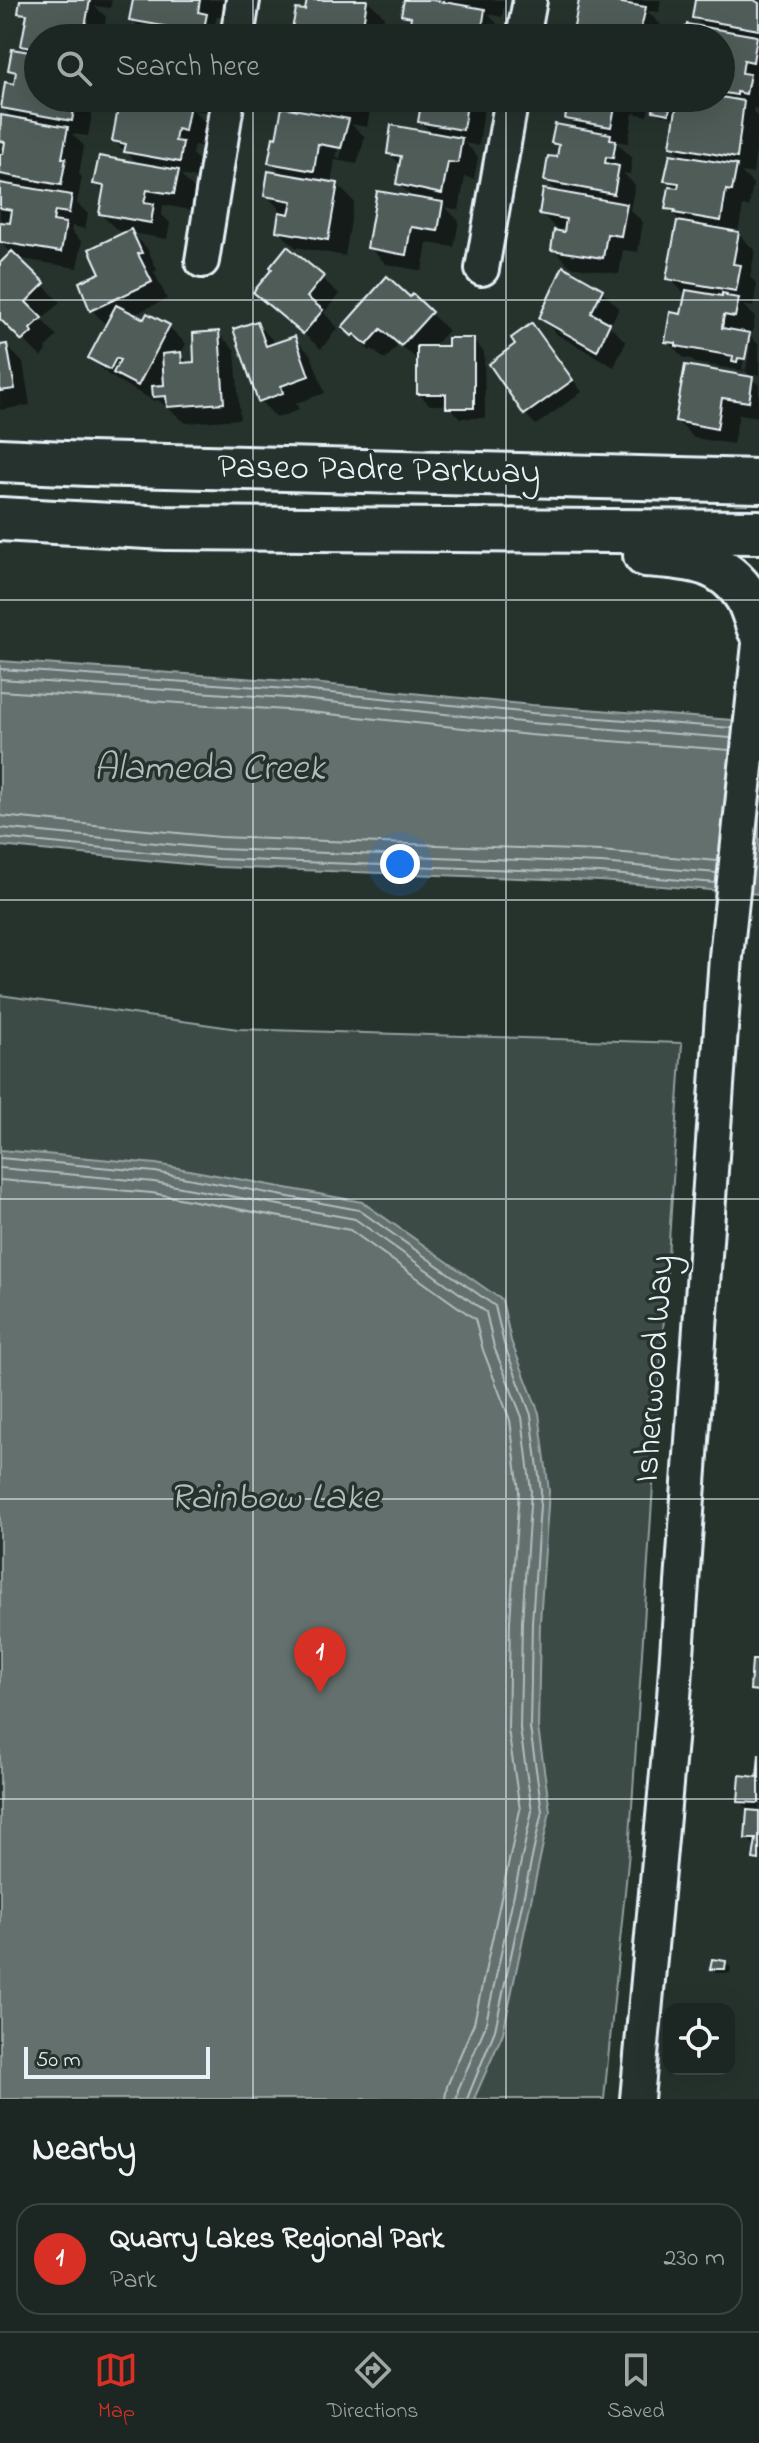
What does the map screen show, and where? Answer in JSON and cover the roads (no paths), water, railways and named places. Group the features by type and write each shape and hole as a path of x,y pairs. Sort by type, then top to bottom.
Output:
{"main road":[{"name":"Paseo Padre Parkway","path":"0,460 759,481"},
{"name":"Paseo Padre Parkway","path":"0,519 166,528 759,532"},
{"path":"478,530 563,547 696,559 727,574 747,598 759,629"}],"street":[{"path":"239,24 243,0"},
{"path":"526,24 530,0"},
{"path":"202,261 226,112"},
{"path":"482,269 510,112"},
{"name":"Isherwood Way","path":"637,2099 674,1697 728,939 759,644"}],"water":[{"name":"Alameda Creek","path":"0,661 302,682 532,705 759,722 759,894 600,881 218,867 0,846"},
{"name":"Rainbow Lake","path":"0,1150 156,1164 362,1202 502,1300 511,1341 539,1413 549,1491 540,1622 538,1728 550,1811 503,2033 474,2099 0,2099"}],"place":[{"name":"Quarry Lakes Regional Park","path":"320,1693"}]}
